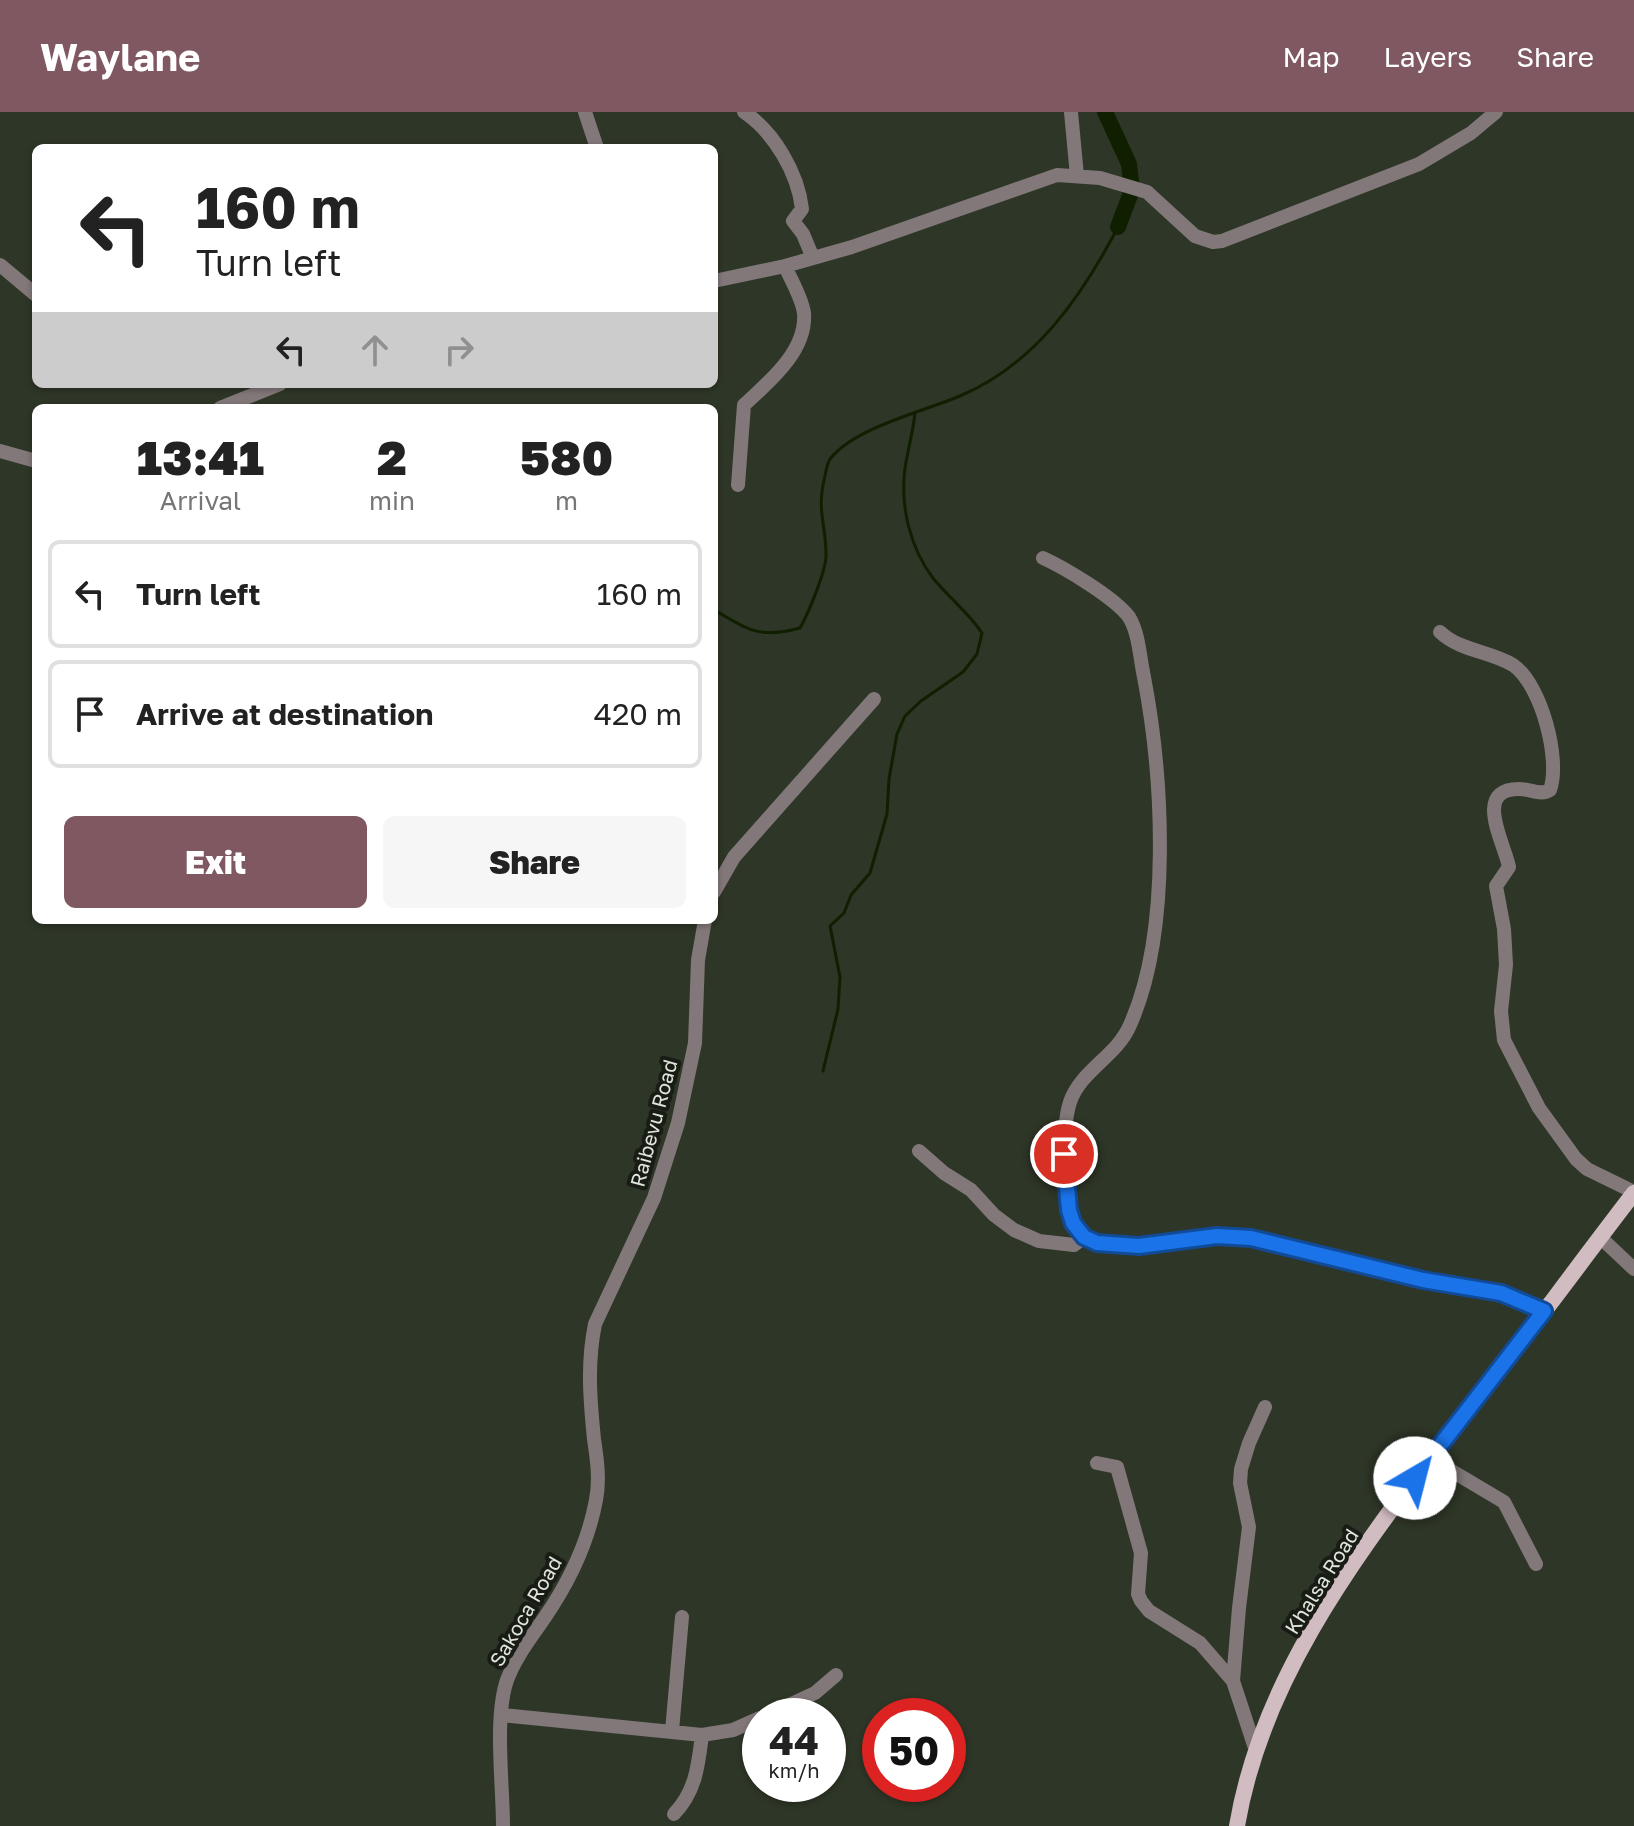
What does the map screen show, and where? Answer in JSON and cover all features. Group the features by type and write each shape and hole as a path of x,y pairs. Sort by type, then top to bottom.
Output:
{"main road":[{"name":"Khalsa Road","path":"1240,1826 1243,1794 1261,1732 1298,1655 1342,1577 1634,1192"}],"street":[{"path":"585,112 596,144"},
{"path":"744,112 752,117 787,159 802,209 793,221 803,234 813,258"},
{"path":"1071,112 1077,176"},
{"path":"718,280 785,266 922,225 1057,175 1123,184 1147,192 1195,236 1222,241 1419,164 1471,133 1496,112"},
{"path":"0,265 32,291"},
{"path":"738,485 744,405 775,376 800,339 804,312 785,266"},
{"path":"230,404 270,388"},
{"path":"0,451 32,460"},
{"path":"1043,558 1077,576 1129,618 1138,645 1151,712 1160,861 1147,973 1130,1027 1114,1050 1083,1079 1067,1114 1064,1154 1073,1223 1084,1237 1097,1243 1125,1246 1157,1245 1217,1236 1251,1238 1423,1280 1501,1293 1544,1311"},
{"path":"1440,632 1456,644 1514,666 1537,694 1547,726 1552,767 1550,790 1544,793 1521,789 1505,791 1497,797 1494,808 1509,867 1496,886 1504,929 1506,965 1501,1011 1504,1040 1539,1108 1576,1159 1587,1169 1634,1192"},
{"path":"718,885 734,857 874,699"},
{"name":"Raibevu Road","path":"595,1324 654,1198 678,1123 695,1043 698,960 704,924"},
{"path":"919,1151 944,1173 967,1186 994,1215 1022,1235 1048,1243 1074,1245 1084,1237"},
{"path":"1600,1237 1634,1269"},
{"name":"Sakoca Road","path":"503,1826 502,1715 506,1683 578,1560 596,1501 596,1454 588,1367 595,1324"},
{"path":"1233,1681 1249,1527 1240,1483 1241,1469 1265,1407"},
{"path":"1430,1458 1504,1502 1536,1564"},
{"path":"1097,1463 1117,1467 1119,1471 1141,1553 1138,1594 1141,1601 1149,1611 1200,1643 1233,1681 1256,1751"},
{"path":"672,1731 682,1617"},
{"path":"804,1698 836,1675"},
{"path":"502,1715 702,1735 742,1726"},
{"path":"674,1814 686,1802 694,1784 702,1735"}],"waterway":[{"path":"1105,112 1129,164 1132,190 1118,227"},
{"path":"718,612 755,631 774,633 800,628 825,561 821,499 830,459 841,448 873,429 960,396 1011,366 1033,347 1072,303 1118,227"},
{"path":"823,1071 838,1009 840,977 830,926 844,913 851,895 870,873 887,814 897,734 905,716 963,672 977,654 982,633 933,578 918,554 908,526 904,482 915,413"}],"route":[{"path":"1064,1154 1073,1223 1084,1237 1097,1243 1157,1245 1234,1235 1423,1280 1501,1293 1544,1311 1415,1478"}]}
